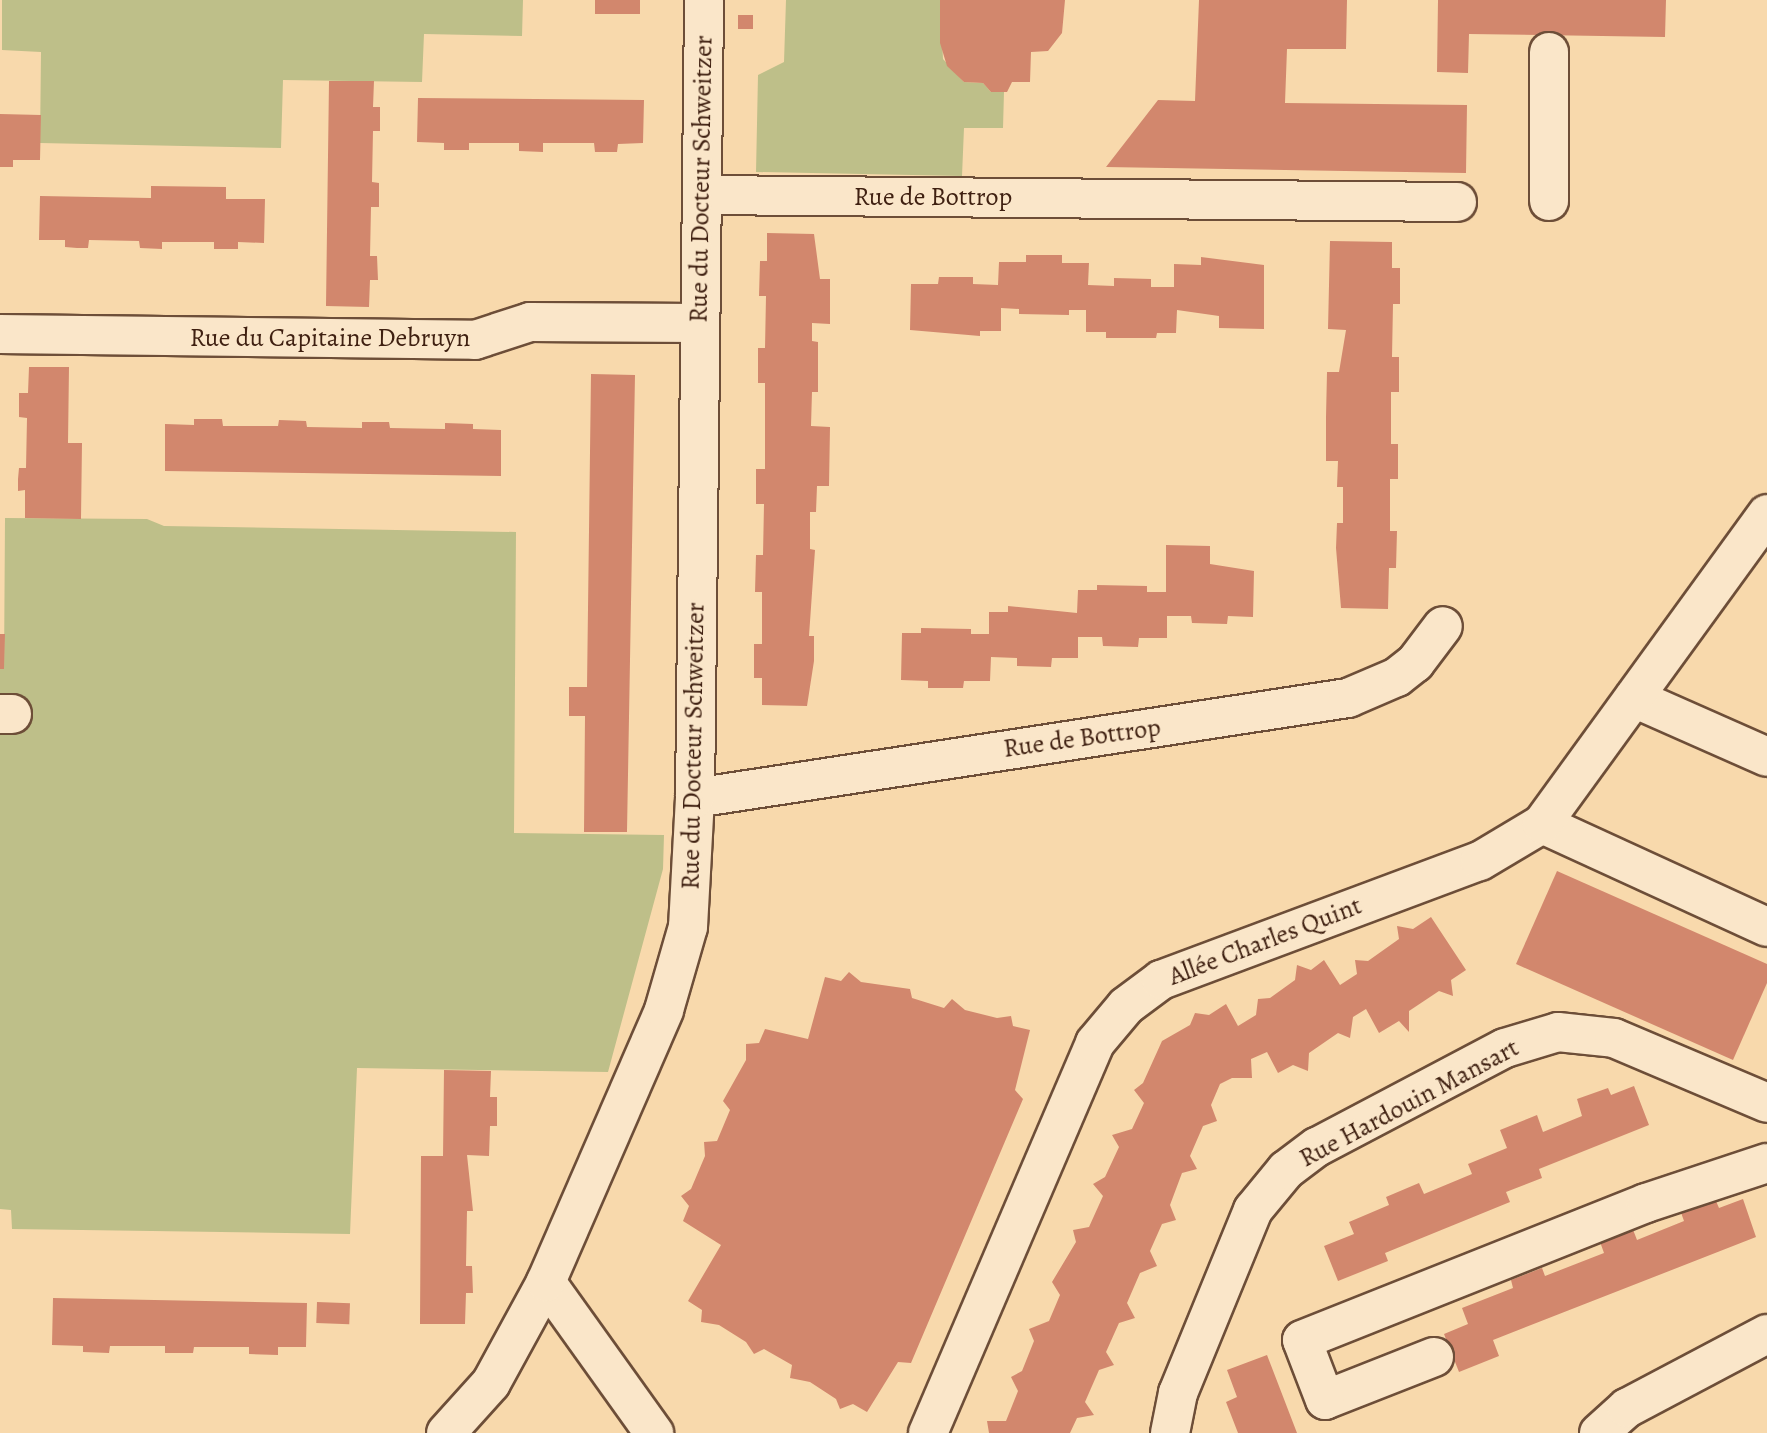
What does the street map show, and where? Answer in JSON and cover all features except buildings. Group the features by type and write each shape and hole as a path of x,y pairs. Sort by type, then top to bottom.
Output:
{"street":[{"name":"Rue du Docteur Schweitzer","path":"446,1433 491,1383 546,1282 675,981 688,927 695,798 698,323 704,0"},
{"path":"1549,52 1549,201"},
{"name":"Rue de Bottrop","path":"702,195 1457,202"},
{"name":"Rue du Capitaine Debruyn","path":"0,334 475,340 530,322 698,323"},
{"name":"Allée Charles Quint","path":"928,1433 1095,1043 1126,1006 1161,980 1480,861 1542,824 1767,514"},
{"name":"Rue de Bottrop","path":"695,798 1348,698 1397,677 1415,663 1443,626"},
{"path":"1634,698 1767,757"},
{"path":"1542,824 1767,927"},
{"name":"Rue Hardouin Mansart","path":"1170,1433 1178,1393 1253,1209 1286,1170 1317,1147 1505,1048 1558,1032 1614,1038 1767,1103"},
{"path":"1434,1357 1325,1400 1302,1340 1646,1203 1767,1163"},
{"path":"546,1282 654,1433"},
{"path":"1599,1433 1626,1408 1767,1334"}],"green space":[{"path":"2,0 523,0 522,36 424,34 422,82 283,80 281,148 40,143 41,52 2,50"},
{"path":"786,0 940,0 943,59 964,82 983,83 991,92 1004,92 1003,128 964,128 962,176 756,172 758,75 784,62"},
{"path":"5,518 147,519 164,526 516,532 514,833 664,835 663,869 608,1072 357,1068 350,1234 12,1229 11,1210 0,1209 0,669 4,668"}]}
